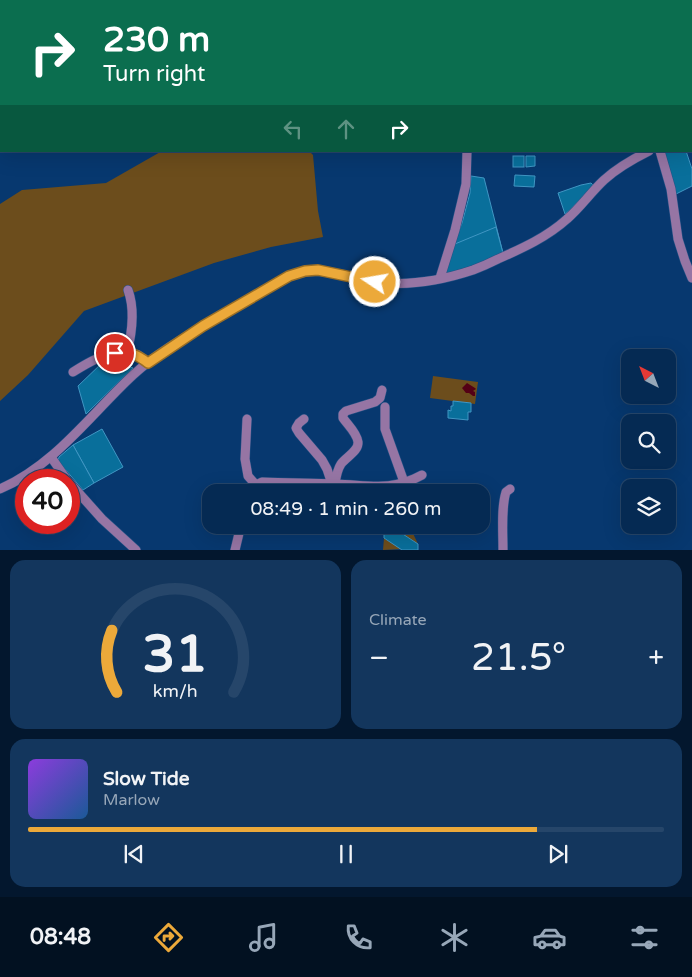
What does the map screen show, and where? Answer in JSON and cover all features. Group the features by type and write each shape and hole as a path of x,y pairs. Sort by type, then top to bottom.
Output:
{"street":[{"path":"440,278 455,230 466,184 467,152"},
{"path":"0,489 27,475 51,457 148,363 203,326 289,276 305,271 318,270 388,283 414,282 473,270 545,236 569,218 604,180 627,163 647,152"},
{"path":"660,152 671,189 678,239 692,278"},
{"path":"126,353 130,342 132,319 131,296 128,290"},
{"path":"73,372 104,355 126,353 138,355 148,363"},
{"path":"334,484 341,464 356,448 358,443 356,436 342,418 343,414 346,411 375,402 380,398 382,390"},
{"path":"385,407 385,429 404,482"},
{"path":"247,419 245,459 252,484"},
{"path":"304,419 298,423 296,428 322,460 334,484"},
{"path":"51,457 60,469"},
{"path":"399,484 414,480 422,475"},
{"path":"260,484 262,482 334,484"},
{"path":"503,550 504,498 506,492 510,489"},
{"path":"80,494 102,519 136,550"},
{"path":"235,550 239,534"}],"shaded area":[{"path":"160,152 310,152 313,155 318,211 323,237 271,247 214,263 84,311 28,375 0,401 0,204 22,190 106,183"},
{"path":"433,376 478,382 475,404 430,398"},
{"path":"467,383 476,389 473,391 475,396 466,393 462,388"},
{"path":"403,534 413,534 418,544"},
{"path":"384,538 402,549 383,550"}],"building":[{"path":"661,152 686,152 692,169 692,186 674,195"},
{"path":"513,156 524,156 524,167 513,167"},
{"path":"526,156 535,156 535,166 526,167"},
{"path":"515,175 535,176 534,187 514,186"},
{"path":"471,176 484,178 504,257 440,278 462,223 470,193"},
{"path":"591,183 593,185 565,214 558,193"},
{"path":"496,227 504,257 440,278 450,246"},
{"path":"103,362 117,362 133,368 86,414 78,386"},
{"path":"453,401 471,403 471,412 468,412 468,420 448,418 448,410 451,411"},
{"path":"102,429 123,467 94,483 73,445"},
{"path":"73,445 94,483 83,490 80,487 80,469 65,469 58,461 59,457"},
{"path":"384,534 403,534 418,544 418,550 402,550 384,538"}],"route":[{"path":"115,353 138,355 148,363 203,326 289,276 305,271 318,270 375,282"}]}
